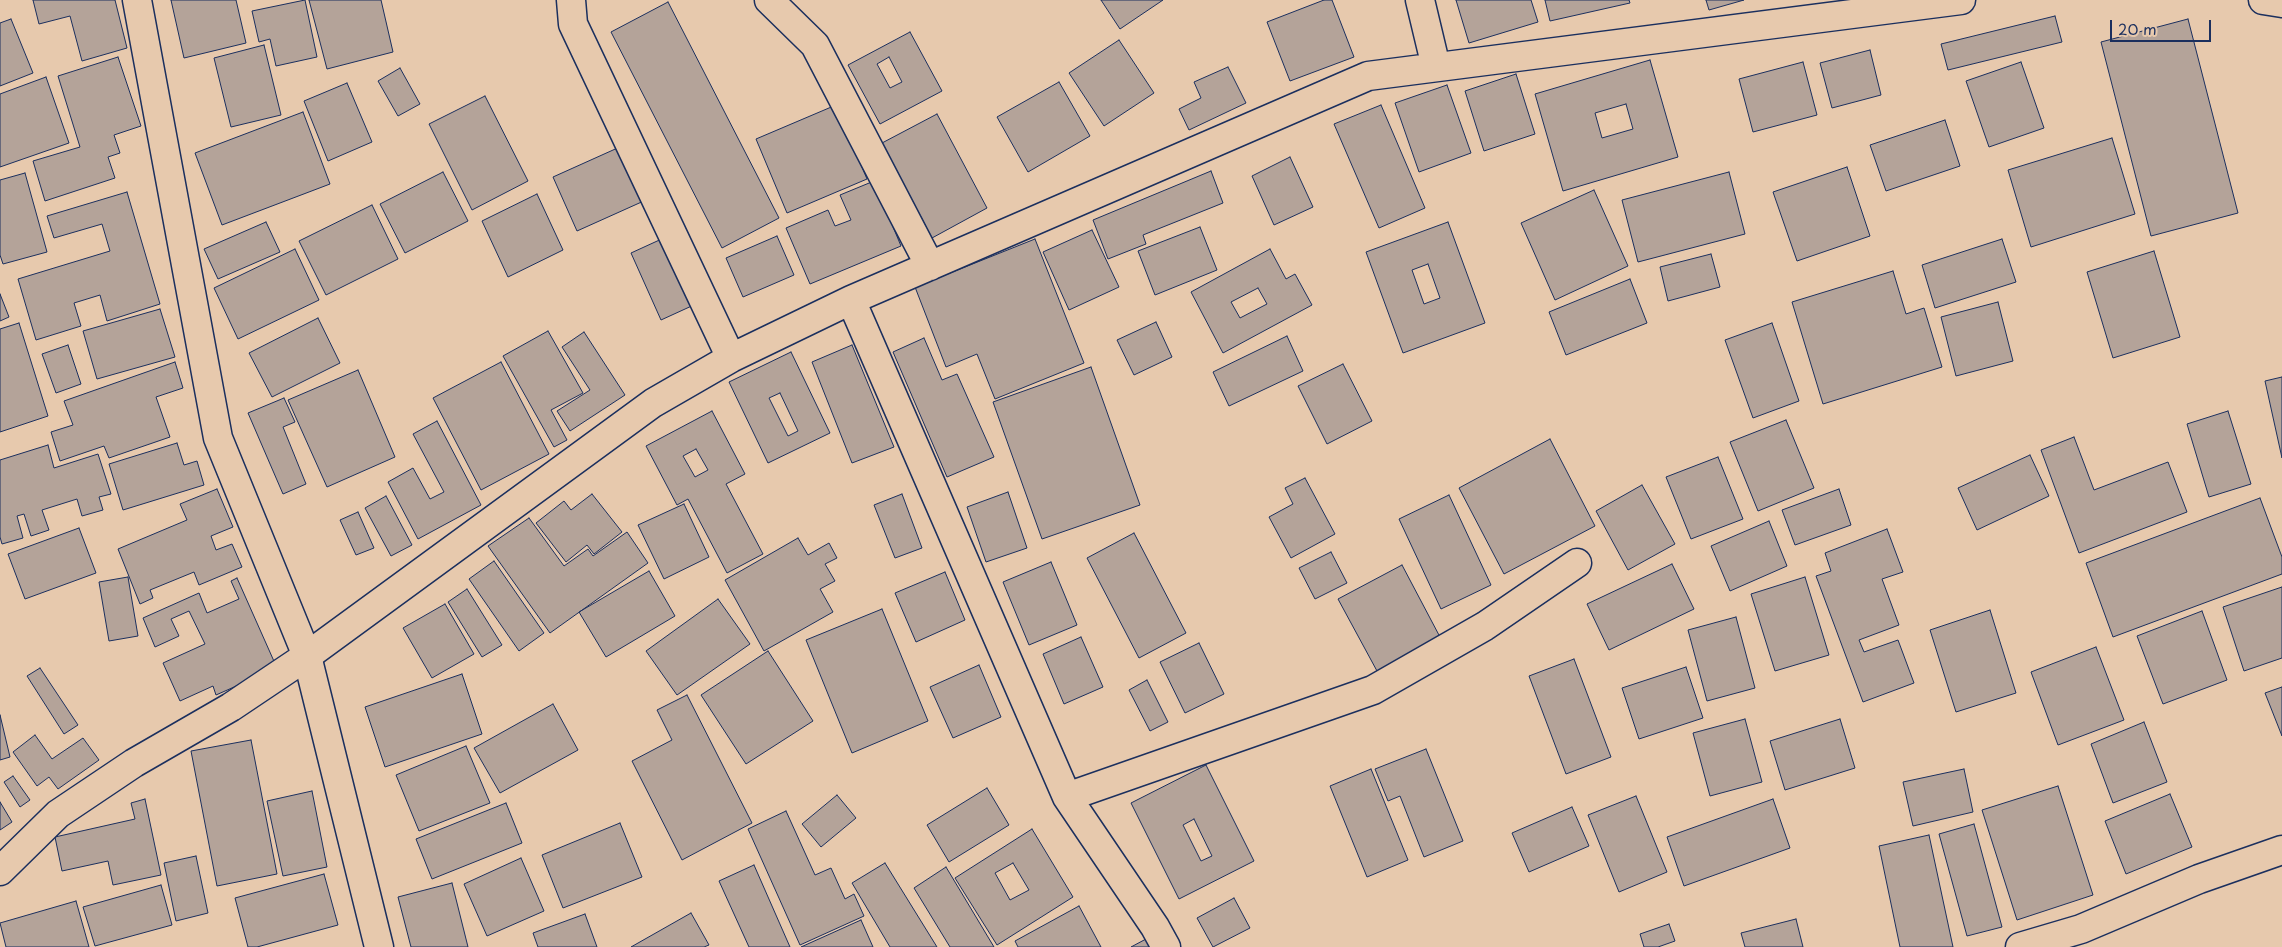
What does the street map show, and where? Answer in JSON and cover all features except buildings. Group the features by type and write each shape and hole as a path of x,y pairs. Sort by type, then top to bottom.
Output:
{"street":[{"path":"137,0 218,438 307,656 379,947"},
{"path":"571,0 573,24 731,358"},
{"path":"769,0 814,45 930,266"},
{"path":"1420,0 1436,67"},
{"path":"0,871 58,814 134,764 231,707 307,656 653,402 731,358 851,300 1368,76 1961,0"},
{"path":"2263,0 2282,3"},
{"path":"851,300 1067,797 1156,927 1166,947"},
{"path":"1067,797 1373,690 1485,626 1577,563"},
{"path":"2020,947 2081,929 2199,879 2282,850"}]}
